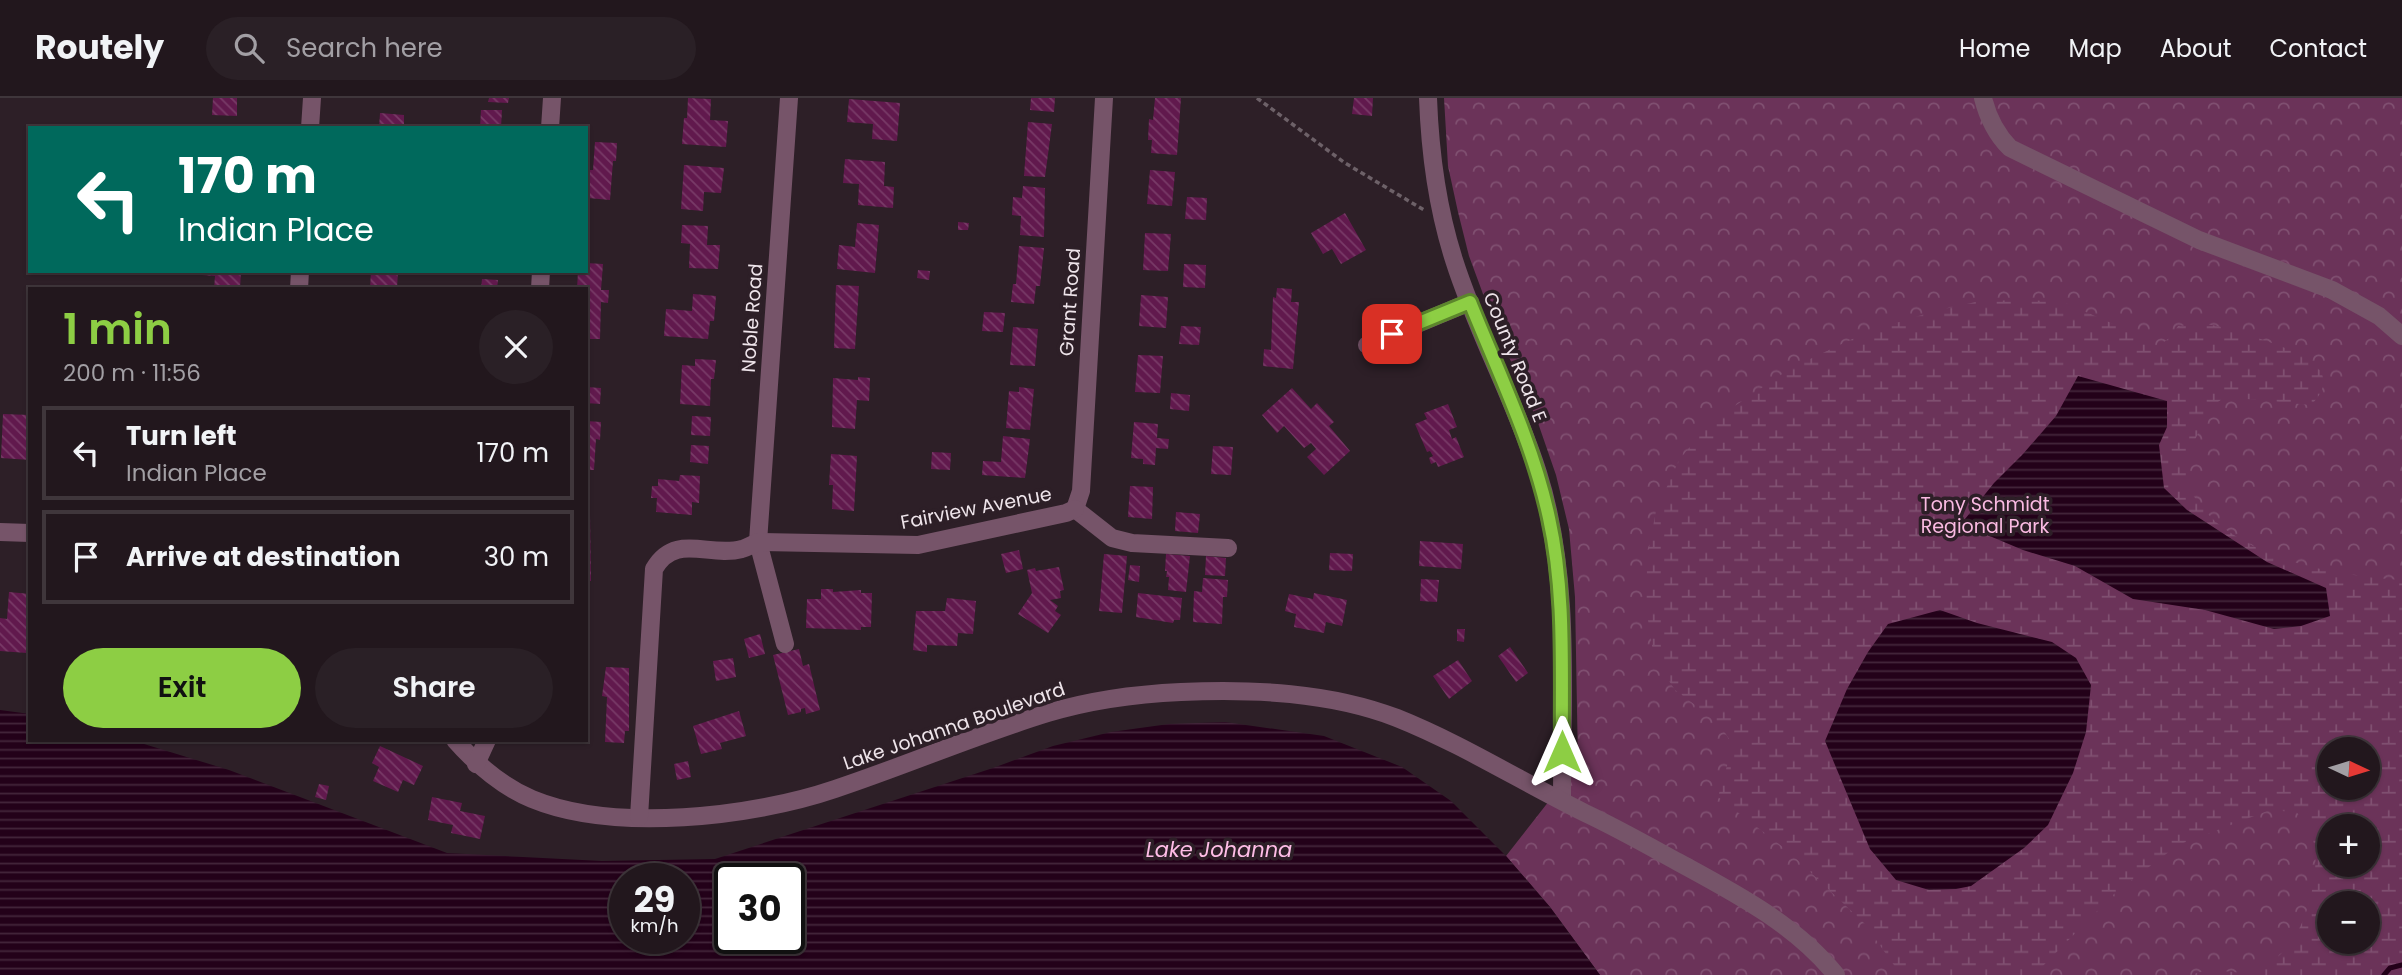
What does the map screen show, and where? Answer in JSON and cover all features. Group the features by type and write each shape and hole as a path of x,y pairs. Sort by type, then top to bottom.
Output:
{"street":[{"path":"310,126 312,98"},
{"path":"550,126 552,98"},
{"name":"Noble Road","path":"785,645 758,542 789,98"},
{"name":"Grant Road","path":"1075,509 1081,491 1104,98"},
{"name":"County Road E","path":"1428,98 1434,174 1454,261 1538,473 1550,520 1558,570 1561,622 1562,800"},
{"path":"1983,98 1993,127 2010,148 2199,240 2332,290 2379,316 2402,336"},
{"path":"1367,345 1470,302"},
{"path":"1075,509 1112,538 1132,543 1228,548"},
{"name":"Fairview Avenue","path":"639,817 654,569 661,557 671,550 742,550 758,542 918,545 1075,509"},
{"path":"0,532 28,534"},
{"name":"Lake Johanna Boulevard","path":"457,742 476,764 508,786 531,798 564,809 639,817 726,813 780,804 833,790 1050,712 1102,700 1183,692 1303,695 1349,703 1396,718 1562,800 1731,890 1791,930 1825,961 1836,975"},
{"path":"476,764 486,742"}],"path":[{"path":"1257,98 1345,163 1443,221"}],"green space":[{"name":"Tony Schmidt Regional Park","path":"1444,98 2402,98 2402,975 1600,975 1550,907 1506,856 1578,764 1575,597 1569,529 1556,475 1537,420 1493,321 1469,256 1448,166"},
{"path":"1980,301 2063,302 2134,333 2158,347 2178,326 2218,326 2292,351 2314,364 2321,372 2324,381 2321,392 2311,405 2225,397 2208,409 2188,457 2188,489 2216,522 2261,550 2307,566 2402,580 2402,975 2192,975 2215,970 2250,972 2279,956 2298,931 2305,917 2313,885 2316,859 2311,826 2296,812 2270,810 2178,845 2116,892 2034,975 1901,975 1864,923 1788,851 1718,797 1733,745 1718,722 1675,690 1654,658 1645,601 1648,553 1656,511 1679,460 1711,422 1791,368 1865,333 1931,312"}],"water":[{"path":"2078,376 2167,401 2167,427 2159,445 2164,488 2187,510 2267,562 2326,588 2330,616 2301,626 2274,629 2205,610 2133,599 2075,566 2023,550 1961,524 1994,483 2056,416"},
{"path":"1940,610 1977,623 2052,642 2076,658 2091,685 2086,732 2073,773 2048,825 2024,848 1971,886 1929,890 1896,880 1870,849 1825,741 1847,689 1888,624"},
{"name":"Lake Johanna","path":"0,710 28,714 28,742 138,742 229,770 447,853 602,861 715,859 1053,746 1111,732 1169,724 1225,722 1324,736 1402,767 1451,801 1506,856 1550,907 1600,975 0,975"}],"building":[{"path":"213,98 237,98 237,116 212,115"},
{"path":"489,98 509,98 508,103 488,102"},
{"path":"688,98 711,99 710,120 728,121 726,147 682,144"},
{"path":"1031,98 1055,98 1054,112 1030,110"},
{"path":"1155,98 1181,98 1177,155 1151,153 1152,140 1148,140 1149,119 1153,120"},
{"path":"1354,98 1373,98 1372,116 1352,114"},
{"path":"849,99 900,103 897,141 872,139 873,124 847,122"},
{"path":"481,110 502,110 501,126 480,126"},
{"path":"380,113 404,115 404,126 379,126"},
{"path":"1028,122 1052,124 1045,177 1024,176"},
{"path":"595,142 617,143 610,200 588,198 589,170 593,170"},
{"path":"845,159 885,162 884,186 894,187 893,208 858,205 859,184 843,183"},
{"path":"684,165 724,168 721,193 704,192 703,211 681,209"},
{"path":"1150,170 1175,172 1172,206 1147,204"},
{"path":"1023,186 1045,188 1044,237 1020,235 1021,216 1012,215 1013,197 1022,198"},
{"path":"1187,197 1207,198 1206,220 1185,219"},
{"path":"1345,213 1366,250 1341,264 1332,249 1323,254 1311,233"},
{"path":"958,222 969,223 968,230 958,230"},
{"path":"857,223 879,225 875,273 837,269 839,245 855,247"},
{"path":"682,225 708,226 707,245 720,245 718,269 689,268 690,244 681,243"},
{"path":"1145,233 1171,234 1168,271 1143,270"},
{"path":"1019,246 1044,248 1040,286 1036,286 1034,304 1011,302 1013,284 1016,284"},
{"path":"588,263 603,264 601,290 609,290 608,303 601,302 600,339 588,339 588,287 577,287 578,273 588,273"},
{"path":"1184,264 1206,265 1205,288 1183,287"},
{"path":"918,270 930,271 929,280 917,278"},
{"path":"241,273 240,287 214,287 215,276 202,275"},
{"path":"371,273 398,273 397,287 370,287"},
{"path":"482,279 498,280 497,287 481,287"},
{"path":"836,285 859,286 855,349 834,348"},
{"path":"1277,288 1292,289 1291,302 1299,302 1293,369 1263,366 1264,349 1271,350 1273,297 1276,298"},
{"path":"693,294 716,296 714,321 710,321 708,339 664,336 666,309 692,311"},
{"path":"1141,295 1168,297 1166,328 1139,326"},
{"path":"984,312 1005,313 1003,332 982,331"},
{"path":"1181,326 1201,327 1199,345 1179,344"},
{"path":"1013,327 1038,329 1035,366 1010,365"},
{"path":"1138,355 1163,356 1160,393 1135,392"},
{"path":"695,359 716,360 714,379 711,379 710,406 680,404 682,365 695,366"},
{"path":"858,377 870,378 869,401 857,400 855,429 832,427 833,378 858,380"},
{"path":"588,387 601,388 600,404 588,403"},
{"path":"1019,387 1034,389 1030,430 1006,428 1009,391 1019,392"},
{"path":"1292,388 1311,409 1317,403 1334,422 1329,426 1350,451 1324,475 1307,457 1316,449 1311,443 1304,448 1284,426 1277,433 1262,415"},
{"path":"1171,393 1190,395 1189,411 1170,409"},
{"path":"1448,404 1457,427 1449,430 1452,439 1456,437 1464,457 1438,467 1436,462 1431,464 1429,458 1433,456 1430,451 1427,452 1415,424 1427,419 1424,413"},
{"path":"3,414 28,415 28,460 1,458"},
{"path":"692,416 711,417 710,436 691,435"},
{"path":"588,421 601,422 600,440 596,439 594,470 588,470"},
{"path":"1134,422 1158,424 1157,438 1169,439 1168,449 1156,448 1155,465 1143,464 1143,459 1131,458"},
{"path":"1003,436 1030,439 1025,478 982,475 983,461 1001,462"},
{"path":"691,445 709,446 708,464 690,462"},
{"path":"1213,446 1233,447 1231,475 1211,474"},
{"path":"932,452 951,453 950,470 931,469"},
{"path":"831,454 857,456 854,511 832,509 833,485 829,485"},
{"path":"680,475 700,476 699,503 692,502 692,515 656,512 657,498 651,498 652,486 658,486 658,479 679,481"},
{"path":"1130,486 1153,487 1152,519 1128,517"},
{"path":"1176,512 1200,514 1198,533 1175,531"},
{"path":"588,514 590,514 591,581 588,581"},
{"path":"1420,541 1463,544 1461,569 1419,566"},
{"path":"1019,550 1023,569 1006,573 1001,554"},
{"path":"1330,553 1353,554 1352,571 1329,570"},
{"path":"1104,554 1127,556 1122,613 1099,611"},
{"path":"1166,554 1190,556 1186,592 1168,590"},
{"path":"1206,556 1226,558 1225,576 1205,575"},
{"path":"1130,565 1140,566 1139,582 1128,580"},
{"path":"1059,567 1064,590 1060,591 1061,598 1050,600 1058,606 1055,611 1061,615 1048,633 1018,614 1032,593 1027,570"},
{"path":"1203,578 1228,580 1227,597 1223,597 1222,624 1193,622 1194,591 1202,592"},
{"path":"1421,579 1439,580 1437,602 1420,601"},
{"path":"821,589 833,589 833,592 861,590 861,593 872,593 871,627 861,627 861,630 806,628 807,599 821,599"},
{"path":"9,592 28,594 27,653 0,651 0,618 7,619"},
{"path":"1138,593 1182,598 1180,620 1174,620 1173,623 1136,617"},
{"path":"1314,593 1347,600 1342,626 1326,622 1324,633 1294,627 1296,614 1285,611 1289,594 1313,599"},
{"path":"947,598 976,601 973,634 958,633 957,646 927,645 927,652 913,650 916,611 945,611"},
{"path":"1457,629 1465,629 1464,642 1457,641"},
{"path":"760,634 765,654 749,658 744,639"},
{"path":"1510,647 1528,673 1516,682 1498,656"},
{"path":"799,649 803,666 809,664 820,710 806,714 805,708 801,709 801,712 788,715 773,655"},
{"path":"733,658 736,677 716,681 713,661"},
{"path":"1458,660 1472,681 1449,699 1433,676"},
{"path":"606,667 629,668 629,731 625,731 624,743 605,742 607,697 602,696"},
{"path":"739,711 746,736 720,743 722,749 701,754 693,726"},
{"path":"380,746 423,766 414,785 403,780 398,792 373,781 379,767 372,763"},
{"path":"688,761 691,777 677,780 674,764"},
{"path":"319,784 329,786 326,800 315,797"},
{"path":"432,797 462,803 460,811 485,816 480,839 451,833 453,825 428,820"}],"waterway":[{"path":"2384,975 2390,968 2402,965"}],"route":[{"path":"1392,334 1470,302 1538,473 1550,520 1558,570 1561,622 1562,752"}]}
